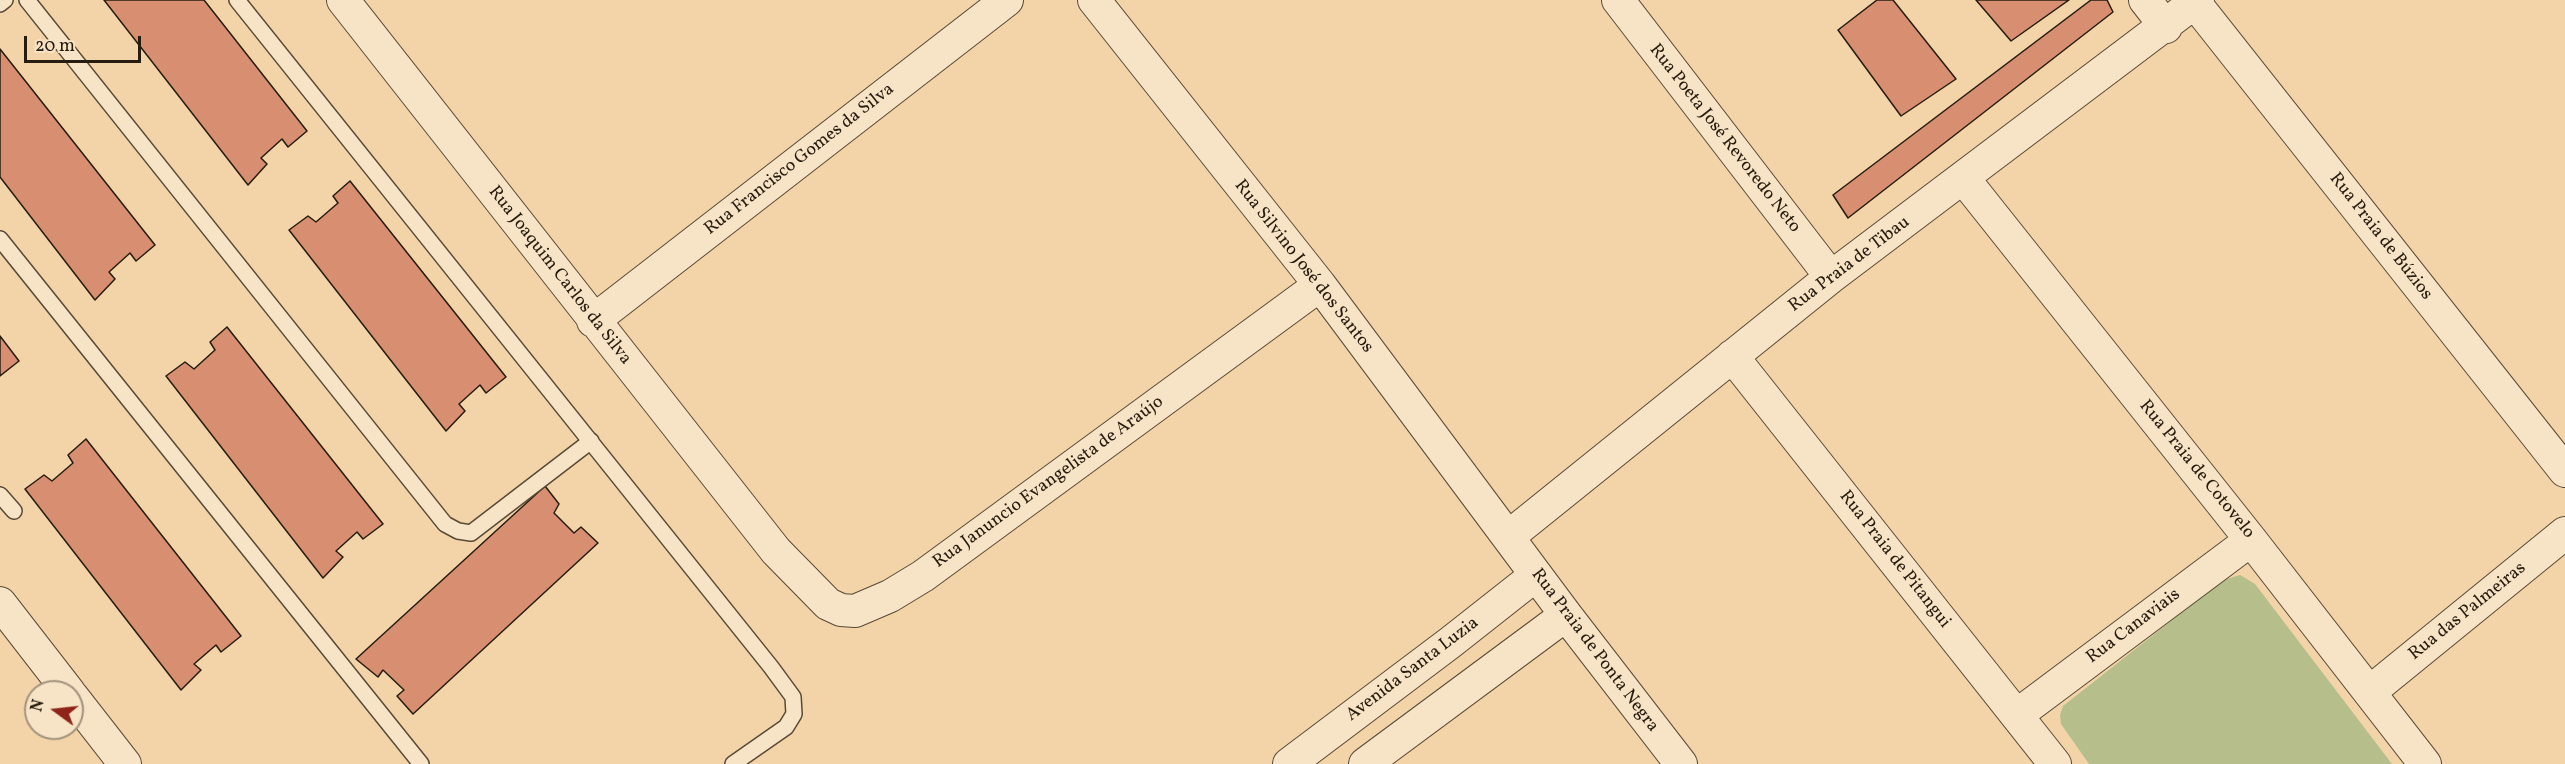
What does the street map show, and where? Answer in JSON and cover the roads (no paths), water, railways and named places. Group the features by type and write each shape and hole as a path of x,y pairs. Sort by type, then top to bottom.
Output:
{"street":[{"name":"Rua Joaquim Carlos da Silva","path":"343,0 776,551"},
{"name":"Rua Francisco Gomes da Silva","path":"593,321 1006,0"},
{"name":"Rua Silvino José dos Santos","path":"1094,0 1320,285 1508,537"},
{"name":"Rua Poeta José Revoredo Neto","path":"1618,0 1831,277"},
{"path":"2145,0 2166,27"},
{"name":"Rua Praia de Tibau","path":"1508,537 1831,277 2166,27 2196,1"},
{"name":"Rua Praia de Búzios","path":"2196,1 2562,460"},
{"name":"Rua Praia de Cotovelo","path":"1964,179 2371,691 2425,764"},
{"name":"Rua Januncio Evangelista de Araújo","path":"776,551 828,604 841,610 855,611 890,596 923,576 1320,285"},
{"name":"Rua Praia de Pitangui","path":"1732,356 2055,764"},
{"name":"Rua das Palmeiras","path":"2371,691 2565,533"},
{"name":"Rua Praia de Ponta Negra","path":"1508,537 1681,764"},
{"name":"Rua Canaviais","path":"2017,715 2251,540"},
{"name":"Avenida Santa Luzia","path":"1289,764 1536,575"},
{"path":"0,603 60,680"},
{"path":"1365,764 1566,615"},
{"path":"84,711 125,764"}],"lane":[{"path":"0,4 5,0"},
{"path":"27,0 444,524 458,531 471,533 591,441"},
{"path":"237,0 793,697 794,714 786,727 733,764"},
{"path":"0,239 421,764"},
{"path":"0,495 14,511"}]}
